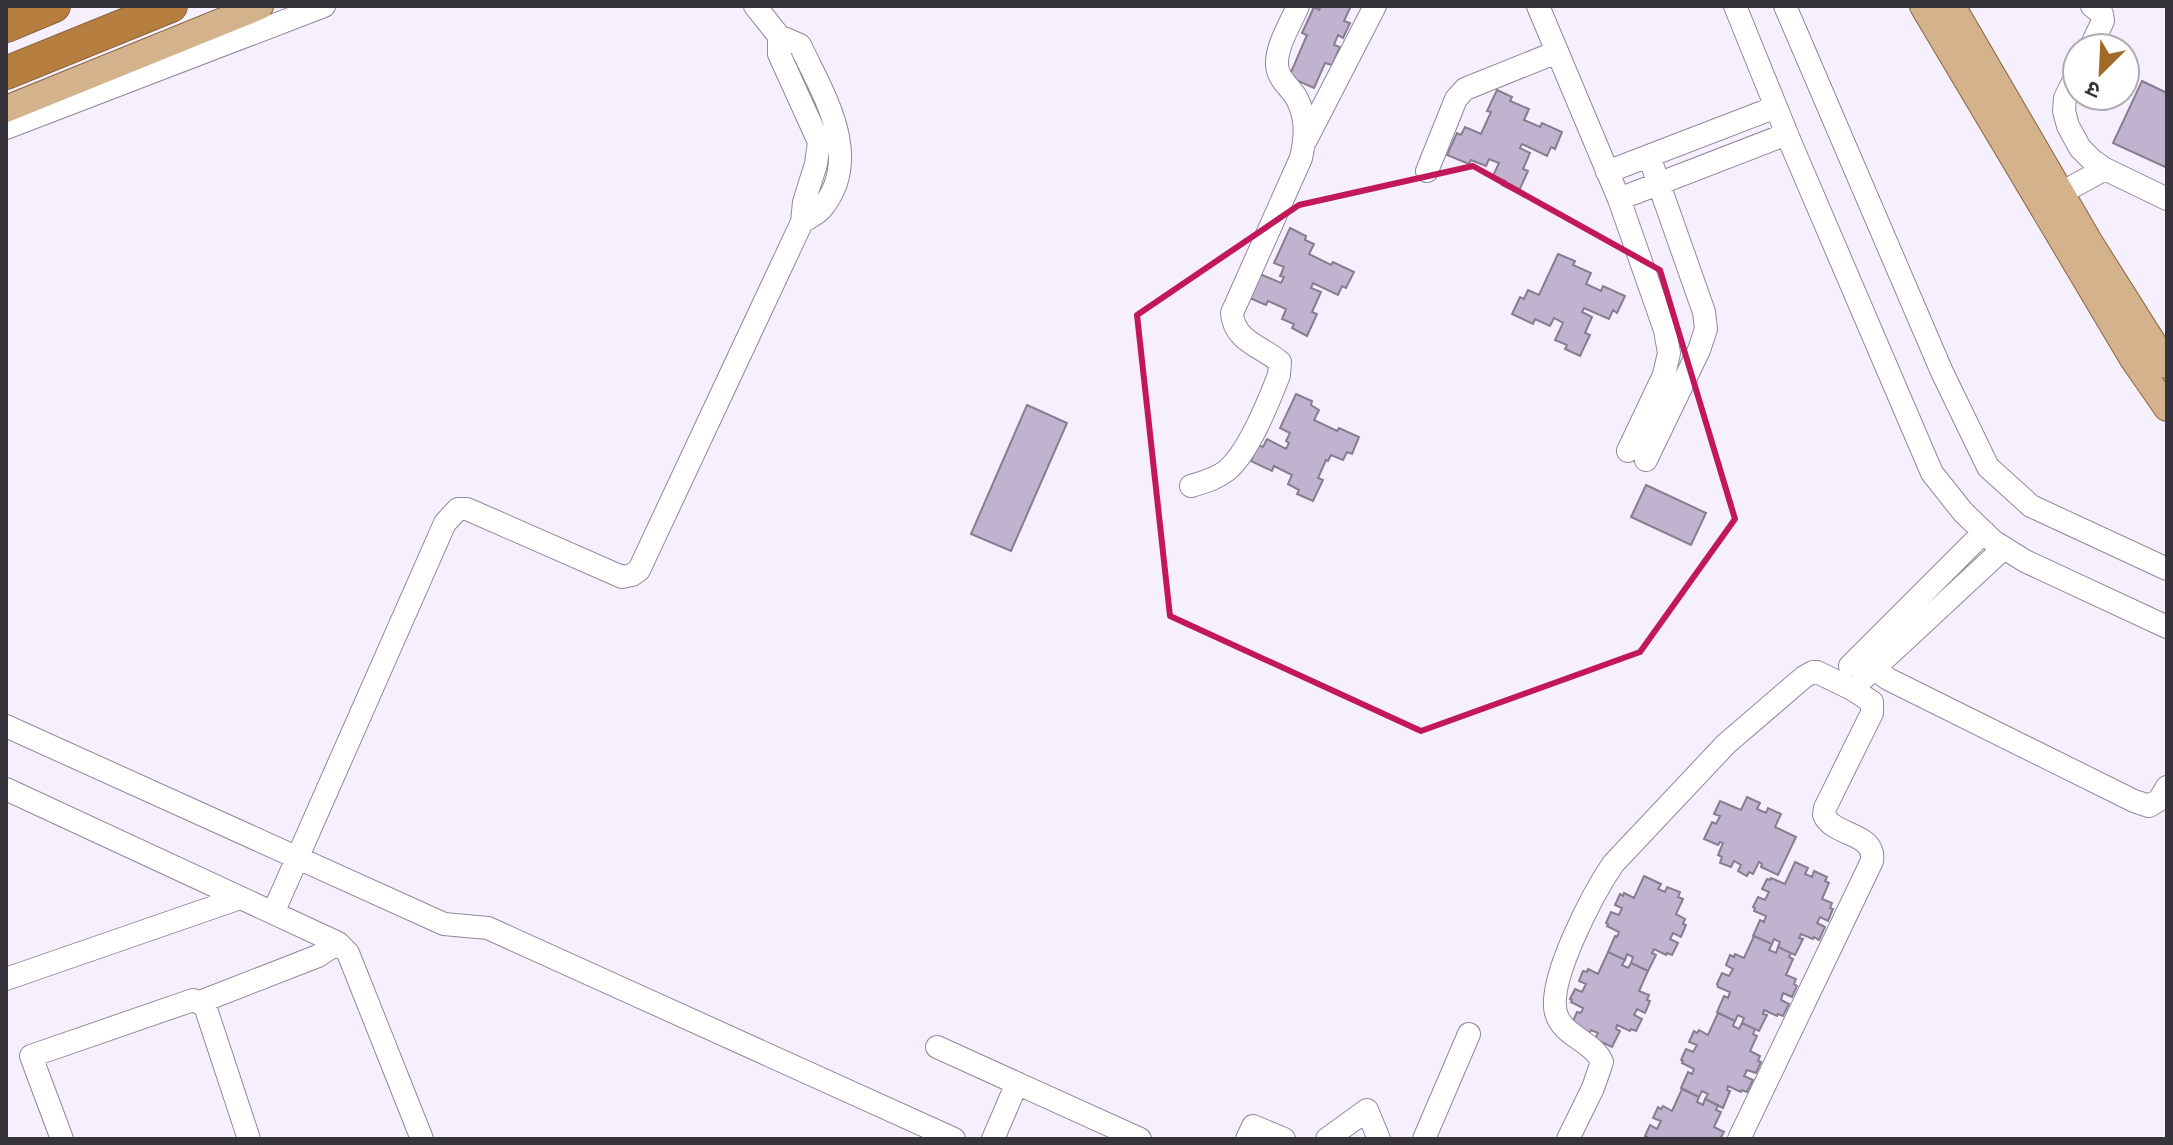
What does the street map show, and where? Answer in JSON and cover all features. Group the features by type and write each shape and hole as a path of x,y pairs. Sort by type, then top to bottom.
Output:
{"highway":[{"path":"6,26 54,6"},
{"path":"6,73 171,6"}],"main road":[{"path":"6,109 260,6"},
{"path":"1923,6 2133,359 2167,408"},
{"path":"1952,6 2090,243 2167,365"}],"street":[{"path":"6,128 324,6"},
{"path":"273,913 450,515 458,509 467,509 622,577 639,570 802,222 804,202 816,164 819,142 779,54 779,36 755,6"},
{"path":"1191,486 1227,471 1241,456 1279,375 1280,362 1244,339 1233,323 1232,313 1304,145 1305,121 1296,97 1281,79 1277,65 1298,6"},
{"path":"1304,145 1375,6"},
{"path":"1538,6 1619,199 1665,330 1669,353 1637,456 1699,350 1706,329 1704,312 1649,156"},
{"path":"1735,6 1932,473 1963,512 2004,548 2025,561 2167,627"},
{"path":"1785,6 1942,372 1988,467 2031,506 2167,569"},
{"path":"2092,6 2102,14 2103,21 2098,32"},
{"path":"1427,171 1456,99 1465,89 1557,52"},
{"path":"1607,172 1776,107"},
{"path":"2064,112 2080,148 2092,160 2167,199"},
{"path":"1619,199 1787,134"},
{"path":"2061,193 2105,169"},
{"path":"1844,685 1984,532"},
{"path":"1866,663 2004,548"},
{"path":"1866,663 1888,679 2134,801 2149,806 2159,800 2167,787"},
{"path":"1568,1139 1602,1062 1598,1052 1563,1027 1556,1014 1556,992 1560,972 1601,882 1613,864 1726,744 1804,677 1817,672 1872,702 1872,713 1824,815 1829,824 1869,845 1873,853 1872,861 1739,1139"},
{"path":"6,726 444,924 488,928 954,1139"},
{"path":"6,789 338,943 348,953 422,1139"},
{"path":"9,983 240,898"},
{"path":"200,1002 318,956 338,943"},
{"path":"62,1139 31,1056 193,1000 205,1006 249,1139"},
{"path":"1424,1139 1469,1034"},
{"path":"937,1047 1140,1139"},
{"path":"993,1139 1017,1083"},
{"path":"1327,1139 1367,1110 1379,1139"},
{"path":"1247,1139 1253,1126 1284,1139"}],"highlighted area":[{"path":"1473,166 1660,270 1735,519 1640,652 1421,731 1170,616 1137,315 1299,205"}],"building":[{"path":"1321,6 1351,6 1344,21 1350,23 1343,38 1338,35 1334,45 1340,47 1332,65 1325,63 1314,88 1289,77 1307,35 1302,33 1314,7 1319,10"},
{"path":"2141,83 2167,93 2165,167 2113,143 2128,112 2141,112"},
{"path":"1497,90 1512,97 1510,101 1529,109 1524,120 1540,127 1542,123 1562,132 1555,149 1551,147 1547,156 1522,144 1520,148 1530,153 1523,169 1528,171 1518,193 1502,185 1505,181 1493,176 1499,163 1489,159 1486,166 1471,160 1469,164 1447,155 1457,133 1461,135 1465,127 1481,134"},
{"path":"1290,228 1314,244 1309,254 1354,272 1346,288 1342,286 1338,295 1313,283 1311,288 1321,292 1312,312 1317,314 1307,336 1292,328 1294,324 1282,319 1286,309 1245,296 1260,274 1281,283 1284,267 1274,263"},
{"path":"1558,254 1575,261 1573,265 1591,273 1586,284 1601,291 1603,286 1625,296 1617,313 1613,310 1609,319 1584,308 1582,312 1592,317 1585,333 1590,335 1580,356 1555,340 1563,323 1554,318 1550,326 1535,319 1533,324 1512,314 1520,297 1524,299 1528,290 1539,295"},
{"path":"1296,394 1312,401 1311,405 1319,410 1314,420 1359,437 1352,454 1347,452 1343,460 1331,455 1326,460 1318,478 1323,480 1313,501 1297,494 1299,490 1288,484 1292,475 1274,466 1272,471 1251,461 1258,445 1263,447 1267,439 1286,449 1290,433 1280,428"},
{"path":"1027,405 1067,423 1011,551 971,534"},
{"path":"1646,485 1706,513 1691,545 1631,517"},
{"path":"1747,797 1760,803 1757,809 1766,813 1768,808 1781,814 1775,827 1796,837 1778,875 1761,867 1759,862 1753,874 1749,872 1747,876 1738,871 1741,865 1734,861 1731,867 1720,863 1722,857 1718,855 1723,843 1718,845 1704,839 1712,822 1716,824 1720,816 1714,814 1720,801 1741,810"},
{"path":"1795,862 1808,868 1805,874 1812,877 1814,871 1827,877 1825,881 1829,883 1822,899 1832,903 1830,908 1833,909 1828,921 1820,917 1817,923 1825,927 1819,940 1801,934 1799,938 1803,939 1795,955 1778,947 1780,942 1774,939 1772,944 1753,936 1760,920 1764,922 1766,916 1754,911 1753,907 1758,897 1765,900 1769,892 1762,889 1767,879 1785,884"},
{"path":"1644,876 1661,884 1658,889 1665,892 1667,887 1680,892 1678,897 1683,899 1676,914 1685,919 1683,924 1686,925 1681,937 1673,933 1670,939 1678,943 1672,955 1654,949 1652,953 1656,955 1648,971 1631,963 1633,957 1627,954 1625,960 1608,952 1619,932 1606,923 1611,912 1619,915 1622,908 1615,905 1620,894 1634,898"},
{"path":"1754,936 1772,944 1769,950 1776,953 1778,947 1791,953 1789,957 1793,959 1786,975 1796,979 1794,984 1797,986 1792,997 1783,993 1781,1000 1789,1004 1783,1016 1764,1010 1763,1014 1767,1015 1759,1031 1742,1023 1744,1018 1738,1015 1735,1021 1717,1012 1724,996 1728,998 1730,992 1717,984 1722,973 1729,976 1733,969 1726,965 1730,955 1744,958"},
{"path":"1608,952 1625,960 1622,965 1628,968 1631,963 1648,971 1639,991 1649,995 1647,1000 1650,1001 1645,1013 1637,1009 1634,1015 1642,1019 1636,1031 1617,1025 1616,1029 1620,1031 1612,1047 1595,1039 1598,1033 1591,1030 1588,1036 1570,1028 1577,1012 1581,1013 1583,1008 1570,999 1575,989 1582,992 1586,984 1579,981 1583,971 1587,972 1588,969 1598,974"},
{"path":"1718,1013 1735,1021 1733,1026 1739,1029 1742,1023 1755,1029 1753,1034 1757,1036 1750,1051 1760,1056 1758,1061 1761,1062 1756,1073 1747,1070 1744,1076 1753,1080 1747,1092 1728,1086 1727,1090 1730,1091 1723,1108 1705,1099 1708,1094 1702,1091 1699,1097 1681,1088 1688,1072 1692,1074 1694,1069 1681,1060 1686,1049 1693,1052 1697,1045 1689,1042 1694,1031 1708,1035"},
{"path":"1682,1089 1699,1097 1697,1102 1703,1105 1705,1099 1718,1105 1716,1110 1721,1112 1714,1127 1724,1132 1721,1137 1724,1139 1646,1139 1650,1125 1657,1129 1661,1121 1653,1118 1658,1107 1672,1111"}]}
